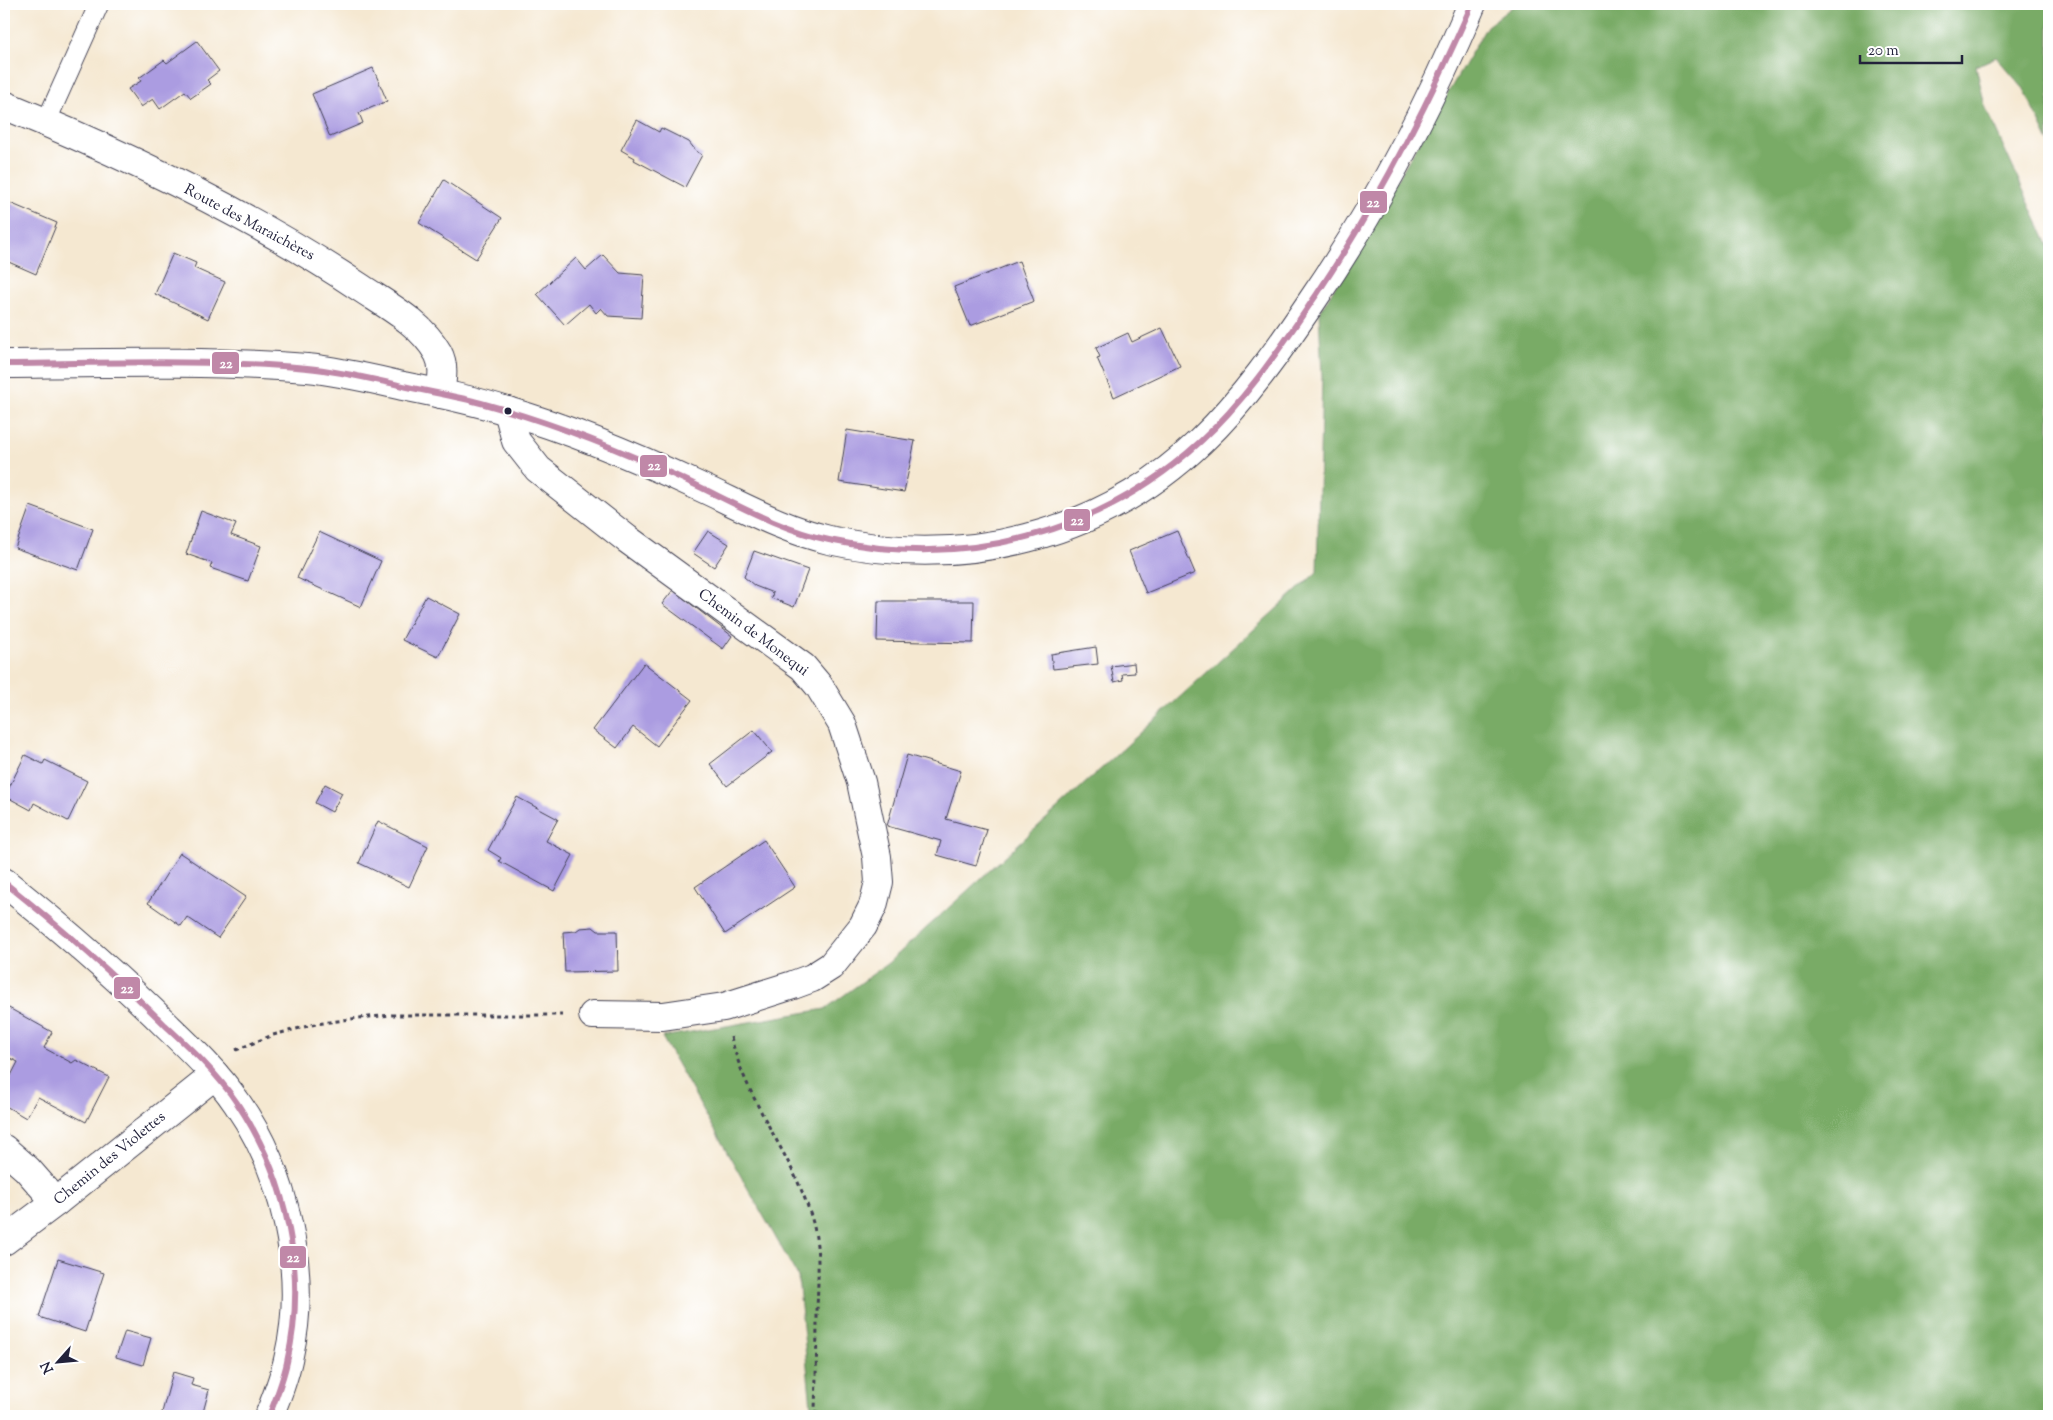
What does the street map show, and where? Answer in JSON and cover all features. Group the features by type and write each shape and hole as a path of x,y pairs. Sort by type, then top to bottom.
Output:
{"street":[{"path":"4,364 255,365 312,368 440,394 508,411 599,442 762,517 795,531 826,539 862,546 939,551 1008,543 1035,537 1108,508 1171,466 1201,441 1241,398 1281,346 1367,217 1441,77 1472,4"},
{"name":"Route des Maraichères","path":"4,105 46,122 150,170 243,218 330,267 416,326 439,355 443,372 440,394"},
{"name":"Chemin de Monequi","path":"508,411 516,441 538,469 627,538 802,667 819,686 842,724 861,782 877,857 879,882 874,906 858,933 831,966 812,978 724,1007 664,1016 593,1015"},
{"path":"4,882 97,960 211,1070 237,1103 258,1136 272,1171 293,1250 296,1290 290,1355 269,1416"},
{"name":"Chemin des Violettes","path":"4,1241 56,1202 211,1070"},
{"path":"4,1149 27,1169 56,1202"}],"lane":[{"path":"46,122 99,4"}],"path":[{"path":"724,1007 740,1069 750,1092 802,1190 811,1214 816,1236 818,1267 815,1410 818,1416"},
{"path":"211,1070 241,1047 273,1035 316,1024 392,1015 593,1015"}],"green space":[{"path":"1516,4 2049,4 2049,142 2024,89 1996,57 1976,66 1985,106 2049,247 2049,1416 812,1416 798,1277 662,1037 825,1009 888,963 1317,572 1322,376 1319,314 1487,26"}],"building":[{"path":"197,41 219,71 207,80 211,84 191,98 185,91 160,109 153,99 141,107 128,89 141,81 139,78 164,60 167,63"},
{"path":"373,68 387,101 359,113 363,123 330,137 312,94"},
{"path":"637,120 659,132 661,128 689,142 702,155 685,187 634,160 635,158 621,150"},
{"path":"444,180 502,218 476,259 419,223"},
{"path":"10,203 57,223 36,274 4,260 4,218"},
{"path":"173,253 196,263 194,268 225,282 208,319 155,294"},
{"path":"603,255 620,273 644,275 641,318 608,316 601,308 596,313 589,304 565,325 537,294 576,258 586,270"},
{"path":"1019,261 1034,301 970,326 954,287"},
{"path":"1162,328 1180,366 1114,397 1097,358 1100,357 1096,348 1128,333 1132,342"},
{"path":"847,430 915,441 904,492 839,482"},
{"path":"30,506 93,529 78,570 15,548"},
{"path":"201,511 236,524 231,535 261,546 248,581 210,568 212,563 186,554"},
{"path":"708,531 729,544 714,567 693,553"},
{"path":"1177,531 1195,573 1146,593 1129,551"},
{"path":"319,532 381,561 361,607 297,578"},
{"path":"754,551 808,570 794,607 771,598 773,593 755,586 744,577"},
{"path":"673,590 732,636 723,649 662,604"},
{"path":"426,596 460,614 438,657 402,640"},
{"path":"878,601 974,601 973,643 877,641"},
{"path":"1096,647 1098,664 1053,669 1051,654"},
{"path":"644,663 692,700 657,746 633,727 617,748 593,730"},
{"path":"1134,663 1135,673 1122,674 1123,680 1114,682 1111,666"},
{"path":"754,730 772,752 727,786 710,764"},
{"path":"25,755 43,764 45,760 87,781 68,821 34,803 31,810 5,796"},
{"path":"907,755 961,771 946,819 987,830 976,866 937,855 941,841 887,826"},
{"path":"325,784 342,793 332,812 315,803"},
{"path":"517,797 558,819 546,841 573,855 554,891 499,861 501,858 488,850"},
{"path":"378,821 428,846 409,887 359,863"},
{"path":"764,840 795,887 725,934 695,887"},
{"path":"180,853 246,897 218,938 187,917 181,926 148,903"},
{"path":"593,927 598,931 617,931 618,971 565,972 563,932"},
{"path":"7,1007 52,1032 44,1048 72,1063 76,1060 109,1077 86,1122 38,1097 26,1118 4,1105 4,1089 18,1062 4,1055 4,1013"},
{"path":"58,1259 104,1273 85,1332 39,1317"},
{"path":"125,1331 151,1338 143,1365 116,1357"},
{"path":"173,1372 193,1378 191,1385 209,1390 202,1416 161,1416"}],"transit line":[{"name":"22","path":"4,364 231,363 331,371 462,398 583,436 681,478 772,521 791,529 829,540 880,548 930,550 980,546 1028,537 1074,521 1119,500 1161,473 1218,425 1249,389 1317,294 1361,224 1420,116 1472,4"},
{"name":"22","path":"4,882 126,987 212,1071 237,1103 269,1162 289,1227 294,1261 295,1295 293,1329 287,1362 269,1416"}]}
